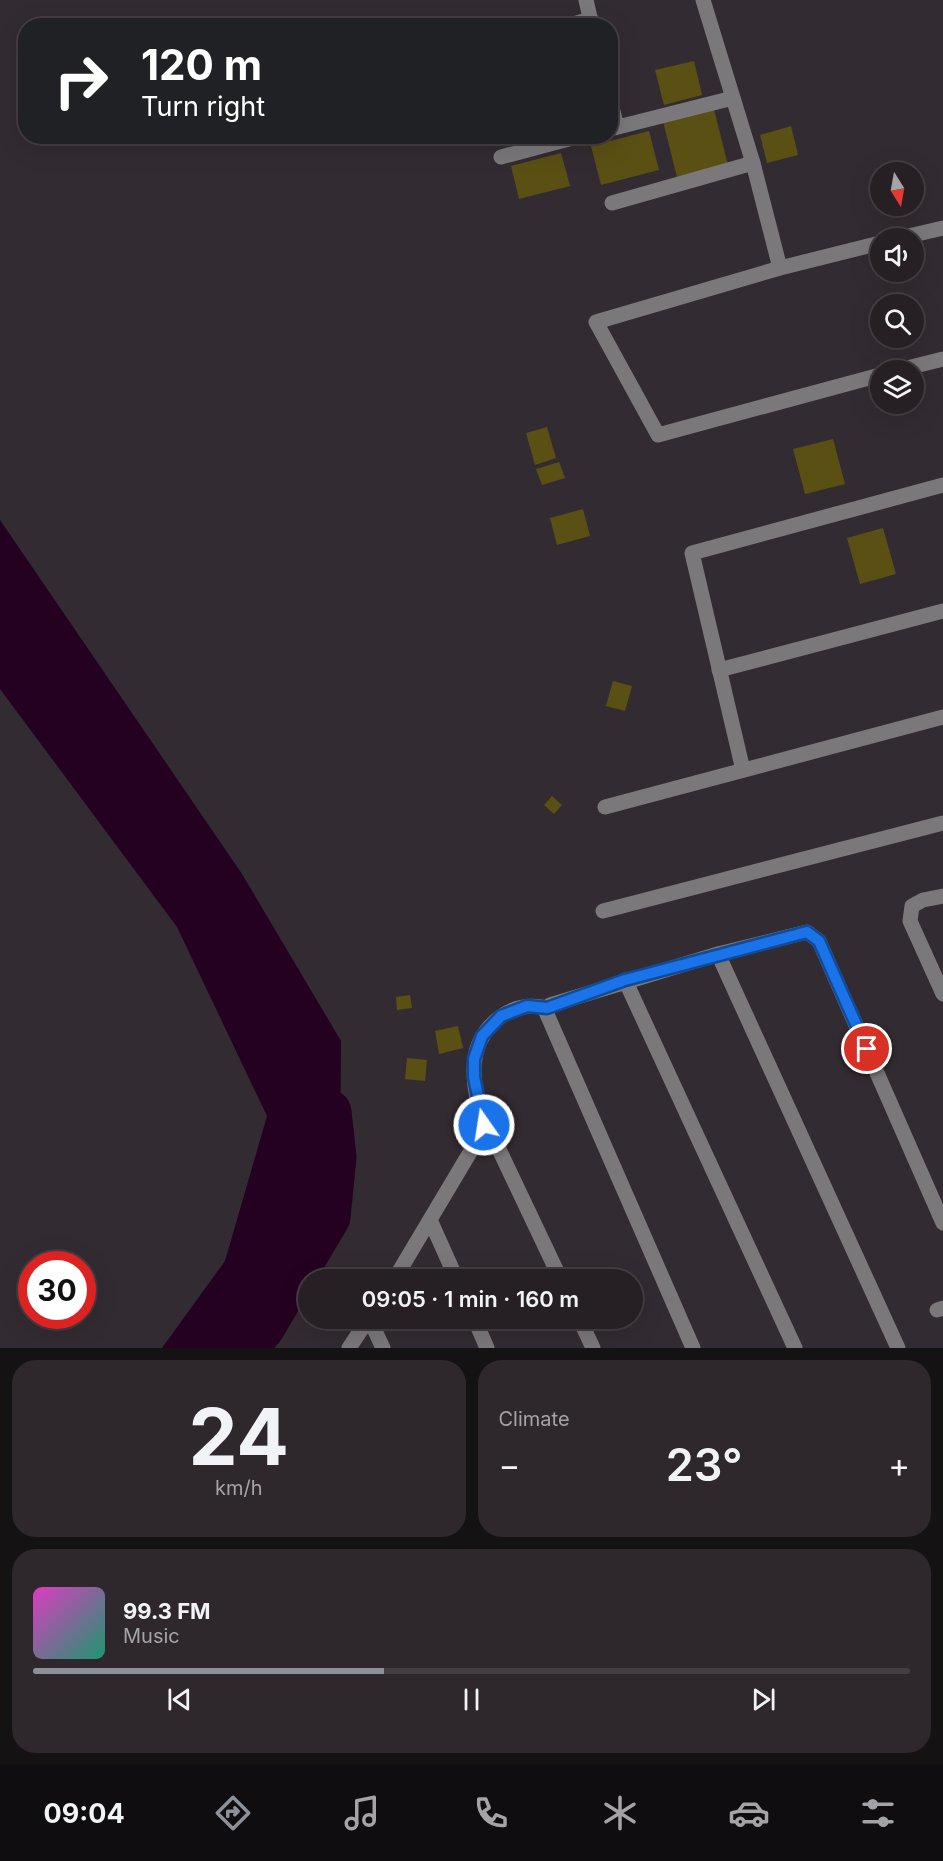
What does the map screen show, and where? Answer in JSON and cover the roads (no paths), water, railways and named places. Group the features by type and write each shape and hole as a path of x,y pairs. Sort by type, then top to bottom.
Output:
{"street":[{"path":"586,0 591,18"},
{"path":"703,0 753,163 780,268"},
{"path":"618,127 733,98"},
{"path":"501,157 550,144"},
{"path":"612,203 753,163"},
{"path":"924,232 943,228"},
{"path":"870,246 780,268 596,322 658,435 870,378"},
{"path":"924,364 943,359"},
{"path":"743,770 692,553 943,485"},
{"path":"719,670 943,611"},
{"path":"605,807 943,717"},
{"path":"603,910 943,823"},
{"path":"943,896 923,900 912,906 910,921 943,994"},
{"path":"489,1142 474,1077 474,1059 478,1045 491,1024 510,1011 527,1006 547,1008 625,980 807,932 819,941 943,1223"},
{"path":"718,954 898,1348"},
{"path":"625,980 795,1348"},
{"path":"547,1008 546,1012 693,1348"},
{"path":"401,1269 431,1222 472,1149 489,1142 497,1145 556,1269"},
{"path":"431,1222 452,1269"},
{"path":"349,1348 362,1329"},
{"path":"374,1329 383,1348"},
{"path":"479,1329 487,1348"},
{"path":"584,1329 593,1348"}],"waterway":[{"path":"244,1348 262,1328 328,1217 334,1157 329,1112"}]}
